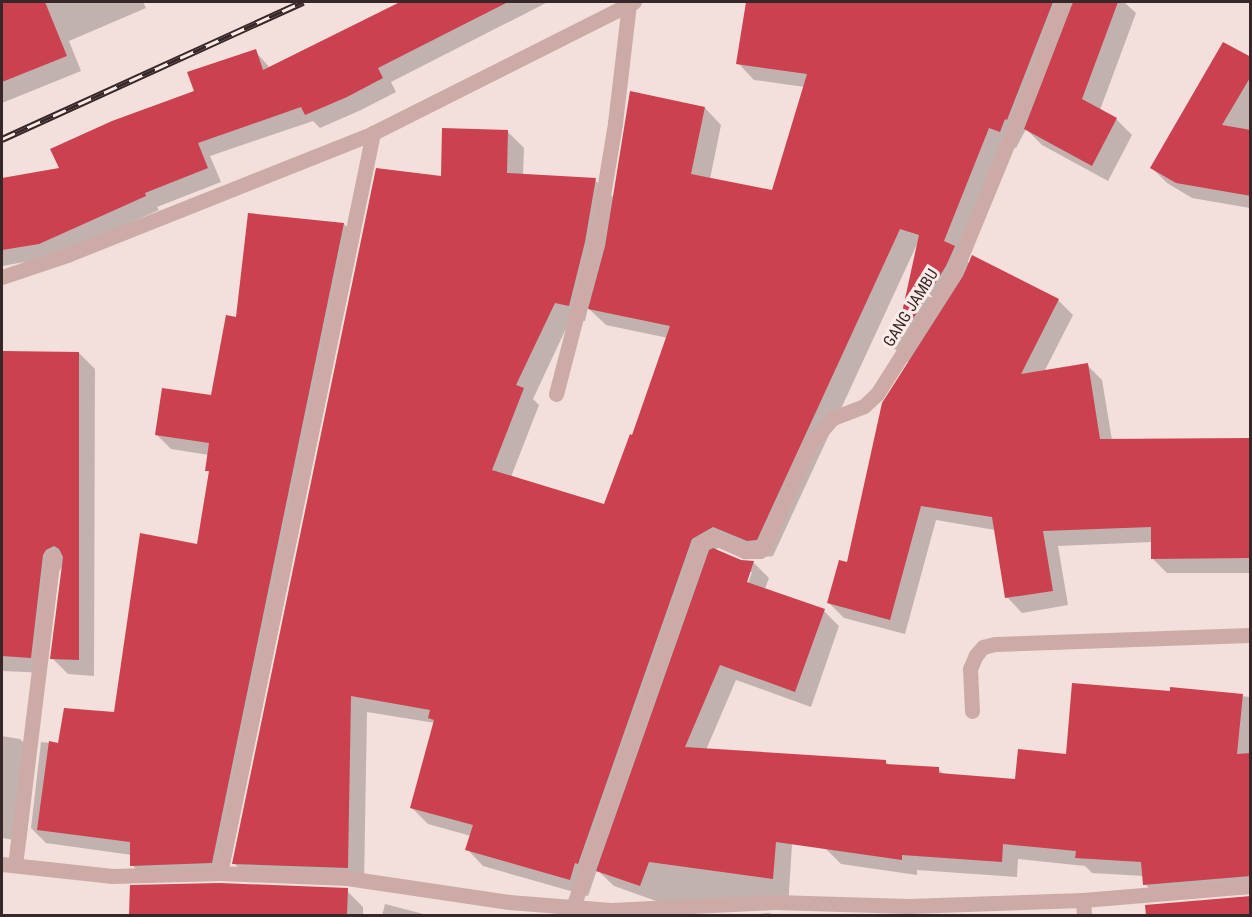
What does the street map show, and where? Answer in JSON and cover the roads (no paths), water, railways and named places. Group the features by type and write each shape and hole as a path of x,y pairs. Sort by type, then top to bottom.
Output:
{"street":[{"name":"GANG JAMBU","path":"573,907 694,557 701,543 713,537 745,550 760,551 765,545 810,444 833,418 868,404 883,385 955,271 1063,2"},
{"path":"2,277 67,255 372,133 632,3"},
{"path":"556,394 595,244 632,3"},
{"path":"220,873 372,133"},
{"path":"53,556 8,865 112,876 220,873 347,878 509,902 621,910 774,902 909,906 1083,900 1251,886"},
{"path":"972,711 970,669 976,655 983,647 995,644 1251,635"},
{"path":"1083,900 1084,915"}],"railway":[{"path":"2,139 303,2"}]}
